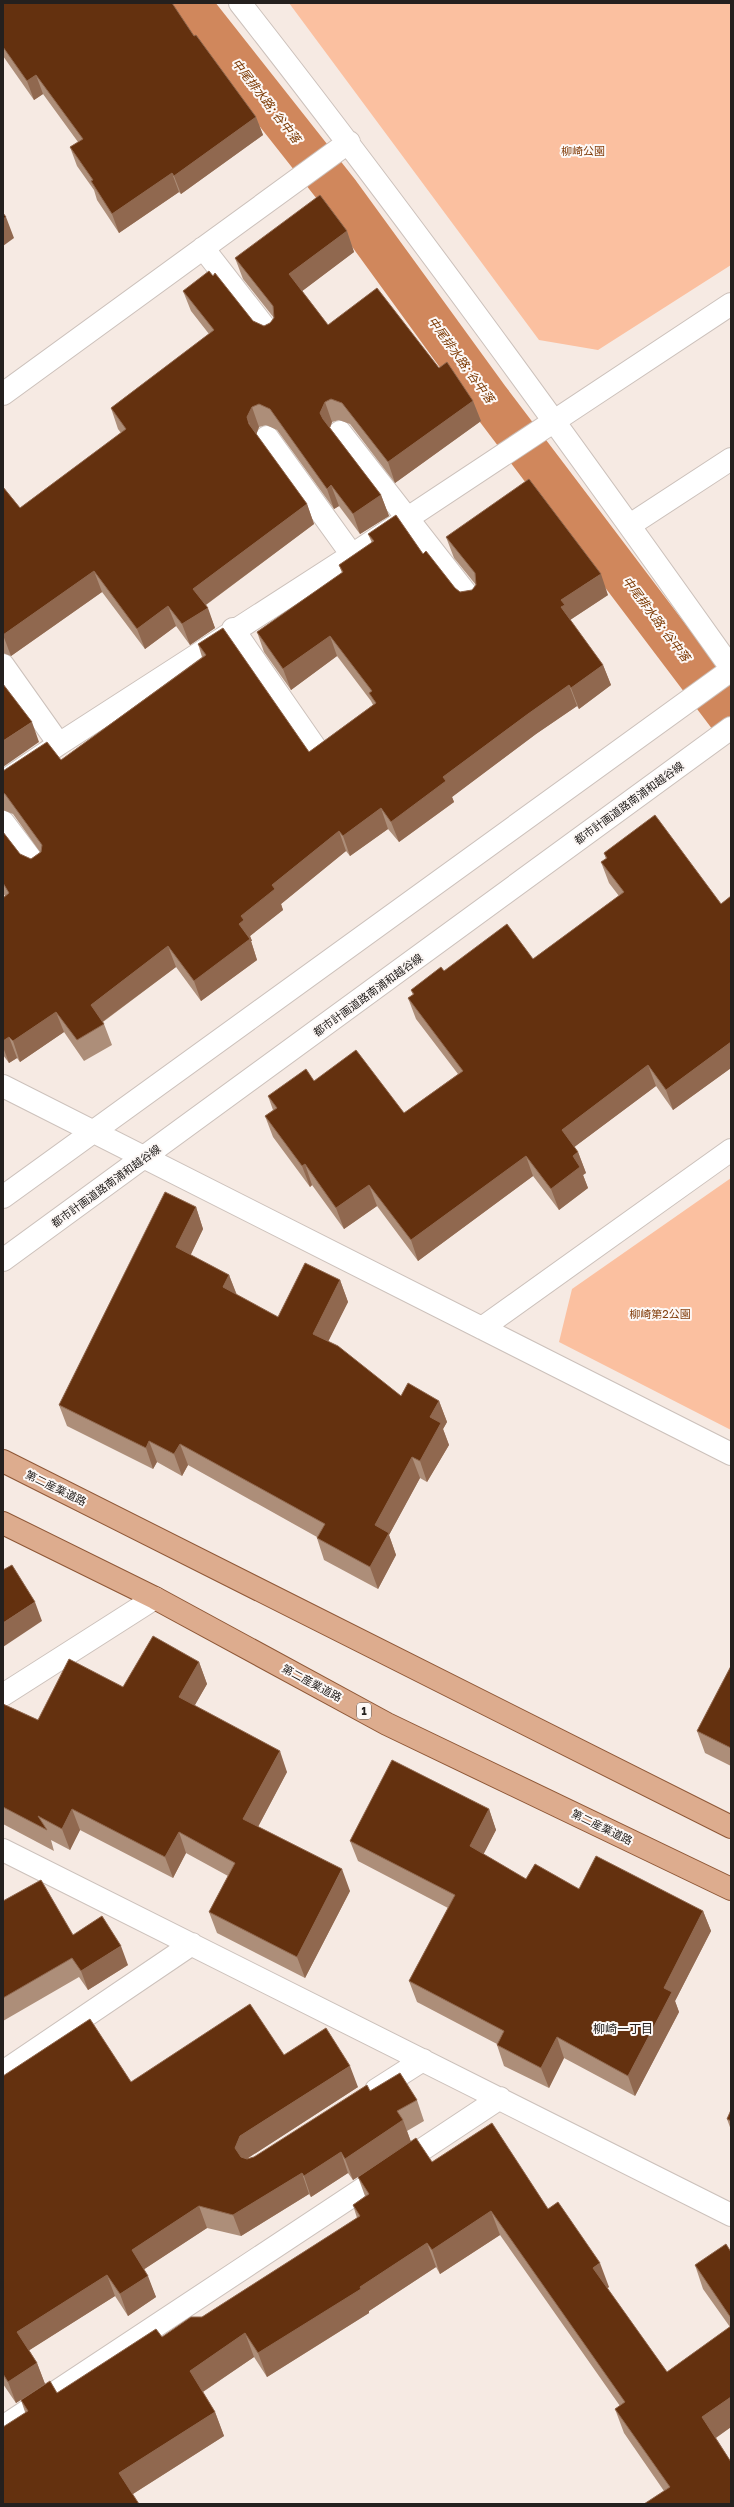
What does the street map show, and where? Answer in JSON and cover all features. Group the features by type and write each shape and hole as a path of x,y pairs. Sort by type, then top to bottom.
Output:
{"main road":[{"name":"第二産業道路","path":"3,1462 731,1827"},
{"name":"第二産業道路","path":"3,1523 155,1598 387,1724 731,1888"}],"street":[{"path":"3,1197 95,1132 727,672 630,525 554,419 349,142 240,3"},
{"path":"3,394 349,142"},
{"path":"203,248 270,334"},
{"path":"3,782 233,629 352,555 508,449 731,304"},
{"path":"340,432 408,517 472,601"},
{"path":"267,437 352,555"},
{"path":"630,525 731,459"},
{"path":"233,629 317,750"},
{"path":"3,665 59,744"},
{"name":"都市計画道路南浦和越谷線","path":"3,1260 146,1158 724,734"},
{"path":"3,822 38,867"},
{"path":"3,1086 731,1454"},
{"path":"482,1328 731,1150"},
{"path":"3,1695 155,1598"},
{"path":"3,1850 731,2215"},
{"path":"3,2072 192,1944"},
{"path":"356,2103 423,2060"},
{"path":"3,2427 500,2098"}],"green space":[{"name":"柳崎公園","path":"289,3 731,3 731,265 598,350 539,340"},
{"name":"柳崎第2公園","path":"731,1178 731,1430 559,1342 572,1289"}],"building":[{"path":"3,3 172,3 194,36 196,35 256,117 174,176 172,173 112,214 91,181 93,180 70,147 83,139 36,75 27,81 3,47"},
{"path":"320,195 347,231 289,274 328,325 377,288 439,368 447,362 473,401 388,462 342,403 331,399 325,402 320,413 323,419 381,495 353,514 331,485 327,489 270,409 259,404 252,407 247,417 249,424 307,504 193,589 208,608 182,624 168,606 137,629 94,571 3,635 3,487 20,508 126,429 111,408 214,330 183,291 209,271 213,276 215,273 253,321 264,326 270,323 274,318 273,306 235,258"},
{"path":"529,479 601,574 561,600 565,605 561,607 603,665 571,688 569,685 528,714 443,777 446,781 391,822 381,808 343,836 339,831 272,885 275,889 241,916 244,920 239,924 250,939 194,981 168,946 91,1005 104,1024 77,1040 56,1012 13,1041 9,1037 3,1041 3,898 9,893 3,883 3,832 20,854 31,859 41,852 42,845 3,793 3,771 47,742 61,760 206,655 198,644 223,628 309,752 376,703 369,693 372,691 330,636 283,669 257,632 343,572 339,565 374,541 368,534 396,515 423,554 426,551 455,588 460,592 472,590 476,585 475,573 446,537"},
{"path":"3,684 32,722 3,741"},
{"path":"655,815 721,904 731,896 731,1042 666,1090 648,1065 562,1130 578,1152 573,1156 580,1167 551,1189 526,1156 411,1240 369,1185 336,1208 305,1164 302,1166 265,1116 277,1108 268,1096 306,1069 314,1081 356,1050 404,1113 463,1071 408,998 414,994 411,990 441,967 444,971 507,924 533,959 624,892 601,862 607,858 604,853"},
{"path":"165,1192 196,1207 176,1247 229,1275 223,1287 278,1317 305,1263 340,1280 313,1334 338,1346 401,1396 408,1383 439,1401 430,1417 441,1423 420,1461 412,1457 375,1525 389,1533 370,1567 317,1538 325,1524 180,1444 174,1454 149,1441 146,1448 59,1405"},
{"path":"12,1565 35,1602 3,1623 3,1570"},
{"path":"153,1636 199,1662 179,1697 280,1751 243,1819 342,1869 297,1957 209,1912 235,1863 179,1832 165,1857 72,1809 62,1829 38,1816 47,1830 3,1807 3,1704 38,1720 69,1659 123,1687"},
{"path":"731,1666 731,1748 697,1731"},
{"path":"392,1760 489,1809 470,1846 526,1879 535,1864 579,1889 596,1856 703,1911 664,1988 672,1992 628,2076 557,2037 541,2068 497,2045 504,2031 409,1981 455,1895 350,1841"},
{"path":"41,1880 73,1935 102,1916 121,1946 81,1971 72,1958 3,1998 3,1901"},
{"path":"250,2004 284,2055 326,2028 350,2066 240,2136 235,2148 241,2157 247,2159 254,2157 367,2085 370,2091 400,2073 417,2100 397,2111 403,2120 345,2159 341,2152 304,2176 302,2173 233,2215 199,2206 132,2250 148,2276 120,2294 107,2275 17,2332 37,2363 8,2382 3,2374 3,2076 90,2019 131,2082"},
{"path":"731,2110 731,2121 727,2119"},
{"path":"492,2123 548,2209 558,2202 600,2263 593,2268 667,2372 731,2326 731,2397 702,2417 731,2462 731,2504 644,2504 670,2487 615,2409 625,2402 491,2211 432,2250 427,2243 360,2287 361,2289 258,2353 245,2333 190,2371 215,2412 119,2473 139,2504 3,2504 3,2427 28,2411 21,2400 50,2381 57,2393 156,2329 162,2337 191,2317 202,2317 360,2216 353,2205 369,2194 358,2177 416,2138 432,2162"},
{"path":"726,2244 731,2252 731,2318 695,2265"}],"waterway":[{"name":"中尾排水路; 谷中落","path":"189,3 339,193 488,398 731,719"}],"district":[{"name":"柳崎一丁目","path":"623,2029"}]}
